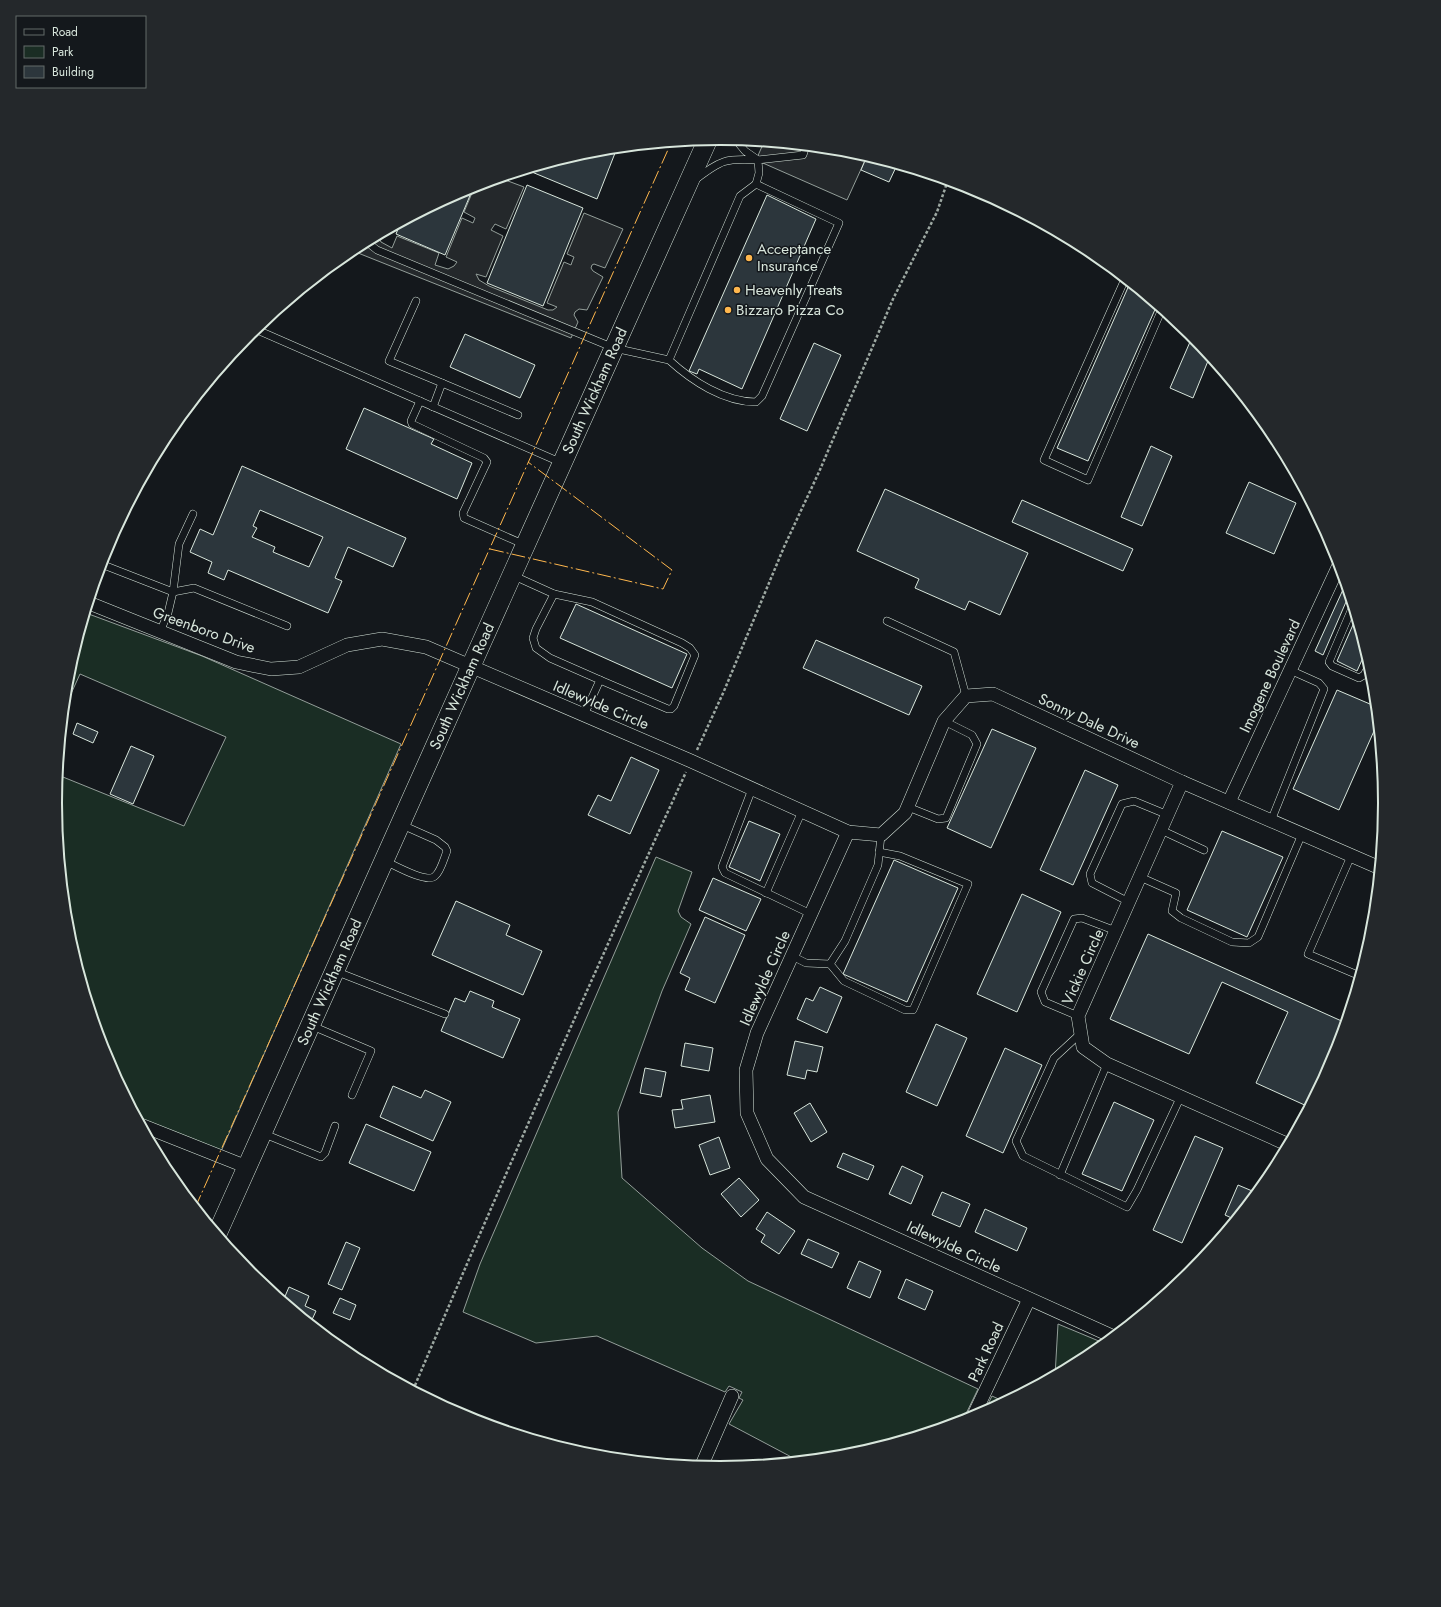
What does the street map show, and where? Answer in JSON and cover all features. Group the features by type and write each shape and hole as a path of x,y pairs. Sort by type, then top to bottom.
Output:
{"main road":[{"name":"South Wickham Road","path":"219,1230 687,186 703,145"}],"street":[{"name":"Imogene Boulevard","path":"1228,802 1336,572"},
{"name":"Greenboro Drive","path":"93,605 236,662 272,669 299,667 347,645 382,639 426,647 471,666"},
{"name":"Idlewylde Circle","path":"471,666 691,761 848,832 757,1033 746,1070 747,1113 767,1159 804,1197 1109,1335"},
{"name":"Sonny Dale Drive","path":"966,696 993,694 1182,782 1376,866"},
{"path":"848,832 881,835 905,813 944,721 966,696"},
{"name":"Vickie Circle","path":"1182,782 1078,1016 1083,1047 1108,1064 1285,1143"},
{"path":"147,1127 247,1167"},
{"name":"Park Road","path":"976,1410 1029,1299"},
{"path":"703,1462 732,1396"}],"lane":[{"path":"740,145 745,151 758,160"},
{"path":"687,186 724,161 732,159 758,160 802,154 804,151"},
{"path":"669,360 740,196 756,184 759,173 758,160"},
{"path":"371,246 377,250 614,348 669,360 686,375 715,391 742,402 756,402 762,396 840,223 756,184"},
{"path":"1123,283 1044,460 1088,480 1160,313"},
{"path":"416,302 389,361 518,415"},
{"path":"261,332 562,463"},
{"path":"433,407 442,383"},
{"path":"420,401 411,421 412,424 484,458 487,462 463,513 464,518 525,545"},
{"path":"160,632 168,613 173,592 179,544 193,514"},
{"path":"107,566 173,592 194,588 287,626"},
{"path":"512,575 554,594 592,602 690,648 695,655 674,706 671,709 668,709 550,658 536,648 533,638 554,594"},
{"path":"1350,612 1329,662 1332,666 1359,678 1365,672"},
{"path":"887,620 954,652 966,696"},
{"path":"1271,821 1324,689 1319,683 1290,670"},
{"path":"584,715 600,680"},
{"path":"908,807 938,819 946,818 977,744 972,735 944,721"},
{"path":"752,789 722,867 725,873 811,914"},
{"path":"1129,902 1092,884 1090,874 1122,804 1134,801 1168,815"},
{"path":"766,892 802,811"},
{"path":"384,860 423,878 429,879 436,876 444,859 447,851 442,844 400,824"},
{"path":"1161,830 1204,850"},
{"path":"1140,877 1176,893 1172,911 1181,918 1232,942 1249,943 1258,937 1302,834"},
{"path":"830,964 845,941 878,865 881,835"},
{"path":"792,956 806,962 830,964 844,981 905,1010 913,1010 968,884 900,856 879,852"},
{"path":"1351,856 1308,954 1357,975"},
{"path":"1078,1016 1045,1002 1041,992 1074,919 1082,918 1116,931"},
{"path":"334,971 445,1014"},
{"path":"310,1025 371,1051 352,1095"},
{"path":"1081,1033 1054,1058 1016,1141 1023,1156 1128,1207 1181,1096"},
{"path":"1060,1175 1108,1064"},
{"path":"262,1133 321,1157 325,1153 335,1126"}],"path":[{"path":"415,1386 503,1178 620,916 724,691 784,547 819,472 893,300 937,212 946,185"}],"green space":[{"path":"90,614 202,656 401,744 219,1156 145,1124 112,1055 84,974 75,932 63,847 62,804 63,777 184,826 226,737 80,674 72,691 84,633"},
{"path":"656,857 692,872 678,911 681,917 691,924 662,991 618,1112 622,1178 702,1248 748,1281 978,1389 966,1414 932,1427 891,1440 849,1449 793,1458 729,1424 743,1400 739,1398 742,1392 729,1386 725,1392 597,1336 536,1343 463,1312 480,1264"},
{"path":"1058,1324 1100,1341 1086,1351 1055,1371"},
{"path":"992,1396 1000,1400 987,1405"}],"shaded area":[{"path":"762,146 806,151 865,161 847,200 756,160"},
{"path":"507,181 524,187 506,229 495,224 491,230 503,236 486,277 476,274 479,280 489,286 548,310 553,310 557,307 547,303 564,262 571,265 574,257 567,254 584,213 623,229 605,268 594,264 592,265 591,268 593,271 603,277 587,310 579,309 575,312 574,315 578,322 571,338 359,253 380,240 392,248 397,236 439,253 435,265 448,269 454,266 457,262 446,257 462,218 473,223 475,218 464,212 472,194"}],"building":[{"path":"615,154 597,199 533,172 550,167"},
{"path":"865,161 895,168 889,182 861,170"},
{"path":"527,185 583,208 543,306 487,283"},
{"path":"470,194 445,255 396,234 398,229 429,213"},
{"path":"767,195 816,219 742,389 699,369 697,374 689,371"},
{"path":"1128,287 1155,308 1088,461 1057,448"},
{"path":"465,334 535,365 520,398 450,367"},
{"path":"1190,342 1208,361 1193,398 1170,388"},
{"path":"814,343 841,355 807,431 780,419"},
{"path":"364,408 434,439 431,444 472,463 457,499 346,449"},
{"path":"1151,446 1172,456 1142,526 1121,517"},
{"path":"242,466 406,538 393,567 348,547 335,578 342,581 328,613 228,570 224,580 208,573 212,562 190,552 200,529 213,535","holes":["260,510 323,537 309,567 273,552 275,547 252,537 257,528 253,526"]},
{"path":"1249,482 1296,503 1274,554 1226,533"},
{"path":"885,489 1028,553 1000,615 969,601 965,610 915,588 919,579 857,551"},
{"path":"1022,500 1133,549 1123,571 1012,522"},
{"path":"1343,589 1347,600 1323,655 1315,651"},
{"path":"576,604 687,654 672,688 560,638"},
{"path":"1354,623 1363,659 1357,671 1337,661"},
{"path":"816,640 922,686 909,715 803,668"},
{"path":"1337,690 1371,704 1374,730 1339,810 1293,789"},
{"path":"77,723 98,732 93,743 73,734"},
{"path":"992,729 1036,748 991,848 947,828"},
{"path":"131,746 154,756 133,804 110,794"},
{"path":"631,757 659,770 630,834 588,815 598,795 611,801"},
{"path":"1085,770 1118,785 1073,885 1040,870"},
{"path":"749,821 780,834 760,881 729,867"},
{"path":"1222,831 1283,857 1247,937 1187,910"},
{"path":"894,860 958,888 907,1002 843,974"},
{"path":"713,878 761,899 746,931 699,910"},
{"path":"1022,894 1061,912 1017,1012 977,994"},
{"path":"456,901 510,925 506,935 542,951 523,995 432,955"},
{"path":"705,917 745,935 715,1003 685,990 690,978 680,973"},
{"path":"1148,934 1342,1021 1329,1055 1306,1105 1256,1083 1288,1012 1222,982 1189,1054 1110,1019"},
{"path":"820,987 842,997 827,1033 797,1019 806,998 813,1001"},
{"path":"470,991 494,1001 492,1007 520,1019 503,1058 441,1031 455,998 465,1002"},
{"path":"936,1024 967,1038 937,1106 906,1092"},
{"path":"795,1041 823,1047 817,1072 807,1070 805,1079 787,1075"},
{"path":"685,1043 713,1048 709,1071 681,1066"},
{"path":"1005,1048 1042,1065 1003,1153 966,1136"},
{"path":"645,1068 666,1072 661,1097 640,1093"},
{"path":"393,1086 421,1098 425,1090 451,1102 433,1141 380,1117"},
{"path":"710,1095 715,1122 675,1128 672,1110 683,1109 681,1100"},
{"path":"1114,1102 1154,1120 1122,1191 1082,1174"},
{"path":"810,1103 827,1132 811,1142 794,1113"},
{"path":"366,1124 431,1152 414,1191 349,1163"},
{"path":"1195,1136 1223,1148 1182,1243 1153,1230"},
{"path":"719,1137 730,1168 710,1175 699,1145"},
{"path":"843,1153 874,1166 868,1180 837,1167"},
{"path":"902,1166 923,1176 911,1204 889,1194"},
{"path":"739,1178 759,1200 741,1217 721,1194"},
{"path":"1238,1185 1252,1191 1232,1218 1225,1215"},
{"path":"942,1192 970,1204 960,1227 932,1215"},
{"path":"985,1209 1027,1228 1017,1251 975,1232"},
{"path":"767,1212 795,1231 779,1254 761,1242 765,1235 756,1229"},
{"path":"808,1239 839,1253 832,1268 801,1254"},
{"path":"346,1242 360,1248 342,1290 328,1284"},
{"path":"859,1261 881,1271 870,1298 847,1288"},
{"path":"906,1279 933,1291 925,1310 898,1298"},
{"path":"289,1287 309,1296 305,1306 316,1311 312,1320 286,1299 284,1298"},
{"path":"340,1298 356,1305 350,1320 333,1313"}],"power":[{"path":"197,1203 669,147"},
{"path":"490,549 663,589 672,570 528,462"}],"place":[{"name":"Acceptance Insurance","path":"749,258"},
{"name":"Heavenly Treats","path":"737,290"},
{"name":"Bizzaro Pizza Co","path":"728,310"}]}
